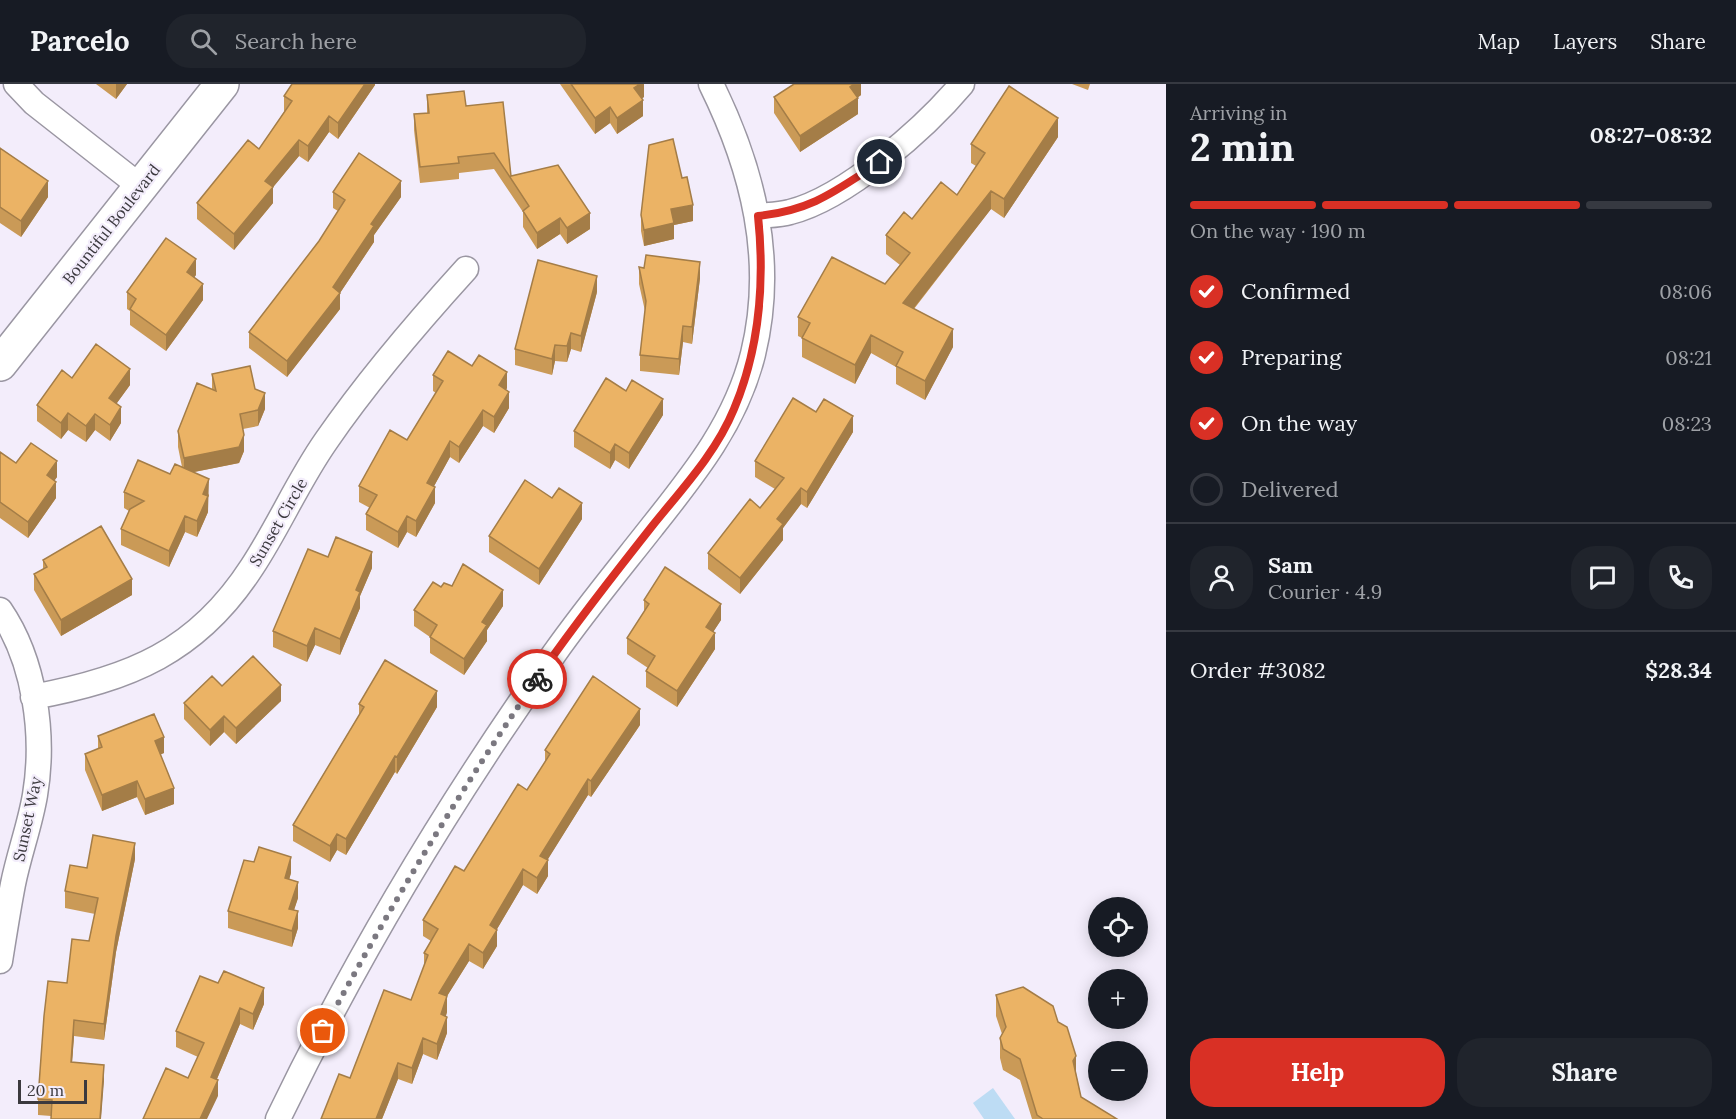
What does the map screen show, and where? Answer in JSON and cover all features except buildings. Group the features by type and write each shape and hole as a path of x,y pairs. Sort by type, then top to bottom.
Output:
{"main road":[{"name":"Bountiful Boulevard","path":"0,364 222,84"}],"street":[{"path":"16,84 34,103 141,187"},
{"path":"278,1119 389,909 472,776 554,653 704,461 724,429 744,384 753,354 762,286 758,216 740,146 711,84"},
{"path":"758,216 790,213 828,196 880,162 907,140 962,84"},
{"name":"Sunset Circle","path":"33,697 91,685 140,668 182,643 222,608 253,566 324,443 384,360 466,269"},
{"name":"Sunset Way","path":"0,610 16,640 33,697 38,727 35,796 13,883 0,961"}],"water":[{"path":"993,1088 1015,1119 984,1119 973,1103"}],"way so far":[{"path":"323,1031 389,909 472,776 537,679"}],"route":[{"path":"537,679 597,596 704,461 733,411 753,354 759,320 762,286 758,216 790,213 813,204 880,162"}]}
